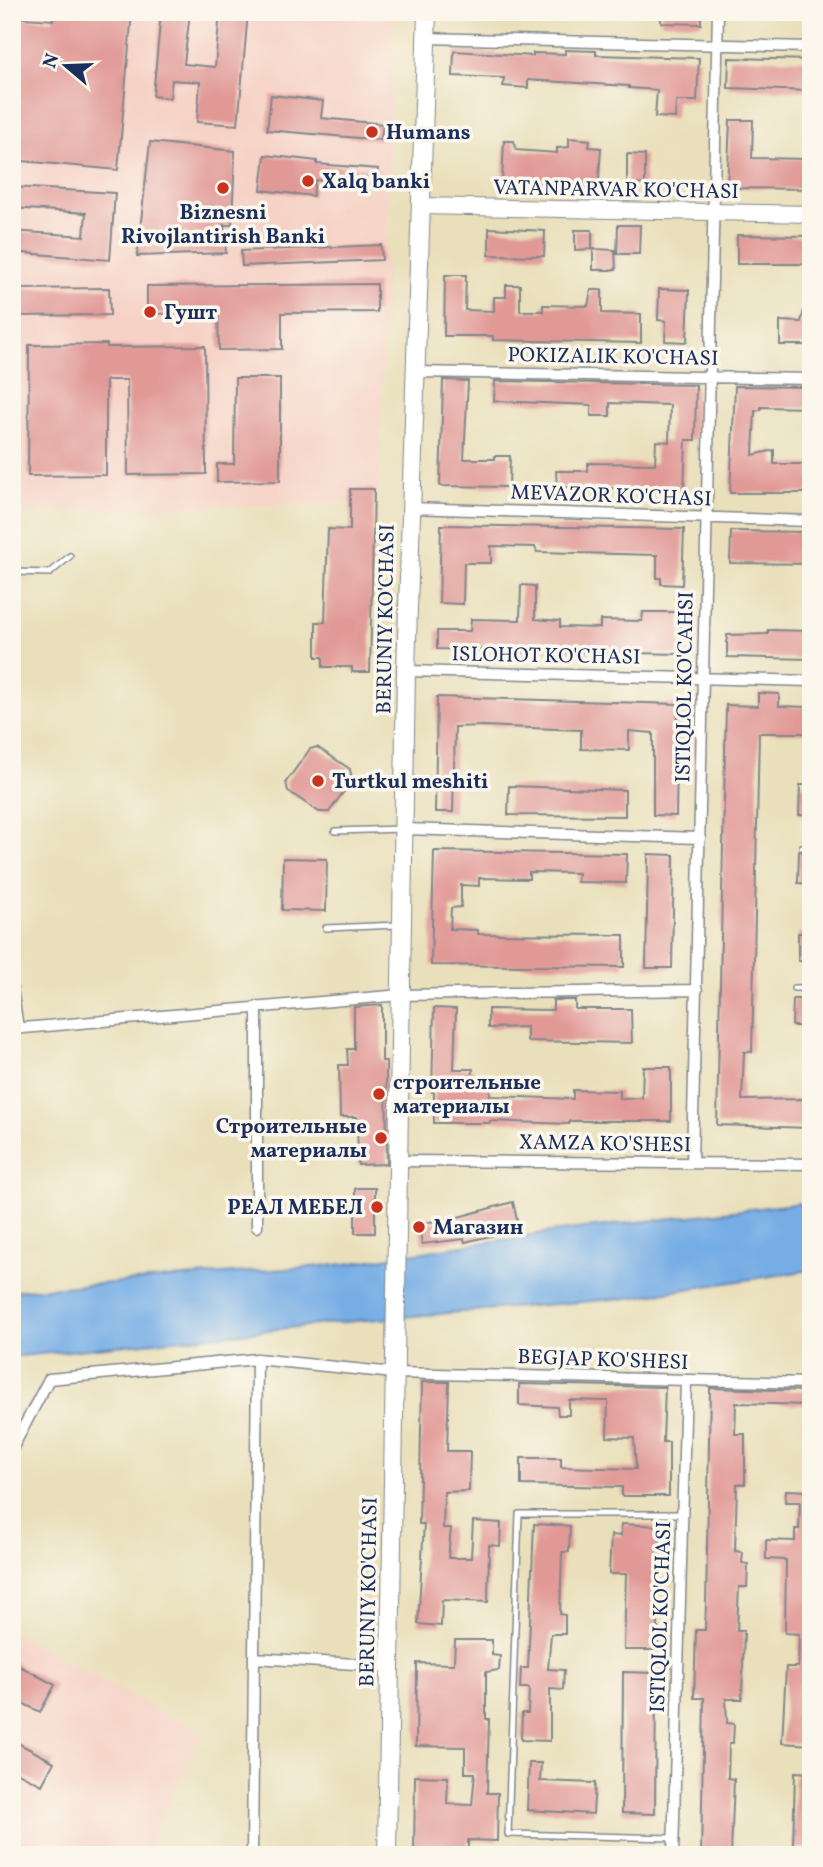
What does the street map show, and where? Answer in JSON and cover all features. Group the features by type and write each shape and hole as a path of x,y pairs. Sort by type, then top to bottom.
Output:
{"main road":[{"name":"BERUNIY KO'CHASI","path":"387,1855 406,671 424,38 427,12"}],"street":[{"name":"ISTIQLOL KO'CAHSI","path":"692,1163 718,12"},
{"path":"424,38 811,47"},
{"name":"VATANPARVAR KO'CHASI","path":"420,205 811,214"},
{"name":"POKIZALIK KO'CHASI","path":"415,372 811,379"},
{"name":"MEVAZOR KO'CHASI","path":"411,508 811,521"},
{"name":"ISLOHOT KO'CHASI","path":"406,671 811,681"},
{"path":"404,829 700,838"},
{"path":"12,989 15,1029 401,995 697,990"},
{"path":"257,1007 257,1227"},
{"name":"XAMZA KO'SHESI","path":"399,1161 811,1164"},
{"path":"252,1855 257,1359"},
{"name":"BEGJAP KO'SHESI","path":"12,1449 49,1379 257,1359 394,1373 811,1383"},
{"name":"ISTIQLOL KO'CHASI","path":"673,1855 687,1381"},
{"path":"254,1658 390,1666"}],"lane":[{"path":"12,572 50,573 70,556"},
{"path":"335,831 404,829"},
{"path":"802,848 811,848"},
{"path":"326,928 402,925"},
{"path":"794,988 811,988"},
{"path":"673,1838 508,1834 519,1514 682,1514"}],"shaded area":[{"path":"12,12 394,12 378,501 12,513"},
{"path":"12,1632 201,1733 144,1855 12,1855"}],"water":[{"path":"811,1202 811,1270 628,1298 355,1321 12,1357 12,1291 346,1264 551,1232"}],"building":[{"path":"53,12 132,12 118,170 12,160 12,17 53,20"},
{"path":"161,12 190,12 184,64 215,67 220,12 248,12 238,125 197,122 200,82 172,80 170,98 153,96"},
{"path":"661,12 701,12 701,24 661,23"},
{"path":"565,50 596,51 596,55 699,58 697,101 676,101 675,118 655,117 657,90 528,80 528,88 503,86 504,78 453,76 454,51 533,56 533,53 565,54"},
{"path":"729,58 811,60 811,91 728,88"},
{"path":"271,95 323,101 321,118 383,124 381,140 267,130"},
{"path":"730,120 753,120 752,158 811,159 811,189 727,188"},
{"path":"569,138 590,140 589,147 601,148 598,192 575,190 575,186 502,182 504,141 514,141 516,150 557,153 557,148 569,147"},
{"path":"150,142 235,151 232,225 224,225 226,253 137,256"},
{"path":"627,154 645,155 645,184 627,185"},
{"path":"265,155 317,161 317,164 378,169 376,186 315,180 313,196 261,190"},
{"path":"12,187 115,193 110,260 12,252 12,231 84,236 86,213 12,208"},
{"path":"618,225 640,225 639,254 617,254"},
{"path":"489,228 545,231 544,256 489,255"},
{"path":"575,230 592,230 592,249 575,250"},
{"path":"737,235 811,236 811,264 737,264"},
{"path":"381,245 382,260 242,266 241,251"},
{"path":"593,249 615,250 616,270 593,270"},
{"path":"445,275 466,275 465,310 494,311 494,297 506,297 506,285 520,285 520,311 543,311 543,305 588,306 591,290 602,290 602,313 641,314 641,343 493,340 493,336 444,336"},
{"path":"377,284 377,312 282,313 282,349 219,350 218,313 147,314 147,286"},
{"path":"109,288 110,315 12,316 12,289"},
{"path":"659,289 689,290 687,342 665,341 666,321 658,320"},
{"path":"807,299 811,299 811,345 780,345 780,321 801,322"},
{"path":"107,344 107,347 205,346 206,474 128,475 127,380 106,380 106,475 28,476 29,345"},
{"path":"235,378 280,378 280,481 217,482 217,464 234,464"},
{"path":"443,380 468,381 464,459 510,456 509,487 440,486"},
{"path":"495,381 696,385 695,440 686,440 684,490 557,487 556,471 588,471 588,463 655,464 656,441 669,442 670,405 610,403 610,416 591,416 591,405 494,401"},
{"path":"735,386 811,387 811,408 761,407 761,410 755,411 753,455 774,450 774,464 811,464 811,493 730,493"},
{"path":"350,489 374,489 370,672 352,672 352,667 323,667 323,657 316,657 316,622 325,622 328,529 350,530"},
{"path":"441,525 684,529 682,585 661,584 661,578 657,578 657,555 537,552 535,547 491,546 491,563 464,563 463,604 439,603"},
{"path":"731,531 811,532 811,564 730,563"},
{"path":"521,585 535,586 535,619 560,621 560,627 600,628 600,620 642,621 643,612 681,612 680,654 437,649 437,631 470,631 471,619 520,620"},
{"path":"768,630 811,631 811,659 727,657 727,635 768,634"},
{"path":"758,693 779,694 779,706 811,707 811,733 759,733 752,1052 744,1052 742,1100 811,1099 811,1128 717,1125 726,705 758,706"},
{"path":"437,697 678,704 676,816 653,815 653,733 629,731 629,750 581,749 581,730 483,726 455,727 453,812 435,812"},
{"path":"317,747 350,769 352,780 329,812 319,812 288,791 286,782 310,749"},
{"path":"800,785 811,785 811,815 799,815"},
{"path":"509,786 625,790 625,816 508,815"},
{"path":"434,851 627,854 626,883 577,882 578,873 529,872 529,879 479,878 479,886 461,885 461,907 451,908 450,929 478,930 478,934 624,935 624,967 431,965"},
{"path":"799,851 811,852 811,884 798,883"},
{"path":"648,854 674,855 672,968 646,968"},
{"path":"283,858 327,859 326,911 282,910"},
{"path":"798,933 811,933 811,961 798,961"},
{"path":"793,999 811,999 811,1026 792,1026"},
{"path":"553,1000 575,1000 575,1009 631,1009 632,1043 527,1041 527,1027 488,1028 488,1009 553,1010"},
{"path":"382,1005 382,1061 386,1061 387,1164 358,1165 357,1117 340,1117 339,1065 348,1065 347,1049 354,1049 354,1007"},
{"path":"434,1008 456,1009 454,1069 473,1069 472,1086 490,1086 490,1096 573,1099 573,1090 620,1091 620,1099 642,1098 643,1067 671,1067 671,1121 569,1121 569,1124 490,1121 434,1123"},
{"path":"355,1188 375,1188 375,1233 355,1233"},
{"path":"513,1202 519,1229 465,1242 464,1239 422,1244 420,1231 424,1223"},
{"path":"422,1382 449,1382 447,1451 470,1451 469,1491 444,1492 443,1528 451,1528 448,1558 471,1558 473,1521 501,1523 500,1546 489,1545 488,1602 442,1600 441,1626 418,1624 424,1524 419,1524"},
{"path":"519,1384 665,1387 663,1442 669,1442 669,1496 622,1496 622,1487 521,1485 521,1458 561,1458 561,1467 636,1469 634,1438 607,1437 608,1401 569,1400 569,1415 558,1415 557,1407 519,1405"},
{"path":"710,1388 811,1391 811,1405 736,1403 735,1434 745,1434 745,1484 737,1484 735,1551 743,1552 742,1563 748,1564 747,1587 739,1587 737,1631 744,1631 742,1699 726,1699 727,1723 734,1724 733,1743 729,1743 728,1778 734,1779 731,1855 701,1855 704,1698 694,1698 696,1630 705,1630"},
{"path":"786,1490 811,1491 811,1745 782,1743 786,1667 798,1667 799,1634 785,1633 786,1560 766,1559 766,1540 795,1541 795,1529 799,1529 800,1502 785,1502"},
{"path":"534,1524 570,1526 569,1552 562,1552 560,1614 565,1615 565,1634 551,1634 548,1669 564,1670 563,1690 550,1689 550,1741 521,1740 522,1713 528,1713 529,1688 520,1688 521,1668 528,1668"},
{"path":"621,1524 662,1526 658,1575 658,1650 624,1650 626,1574 609,1574 611,1535 621,1536"},
{"path":"455,1640 492,1640 492,1655 500,1656 499,1670 486,1672 486,1719 489,1719 487,1793 498,1793 497,1841 468,1840 468,1855 414,1855 415,1776 448,1777 447,1804 472,1805 475,1773 465,1773 465,1747 416,1746 417,1663 454,1664"},
{"path":"12,1662 55,1685 40,1712 12,1698"},
{"path":"623,1672 656,1673 655,1814 622,1813"},
{"path":"12,1740 54,1762 42,1785 12,1770"},
{"path":"529,1763 541,1763 540,1781 595,1783 593,1814 527,1810"},
{"path":"795,1772 811,1773 811,1849 793,1848"}],"place":[{"name":"Humans","path":"372,132"},
{"name":"Xalq banki","path":"308,181"},
{"name":"Biznesni Rivojlantirish Banki","path":"223,188"},
{"name":"Гушт","path":"150,312"},
{"name":"Turtkul meshiti","path":"318,781"},
{"name":"строительные материалы","path":"379,1094"},
{"name":"Строительные материалы","path":"381,1138"},
{"name":"РЕАЛ МЕБЕЛ","path":"377,1207"},
{"name":"Магазин","path":"419,1227"}]}
